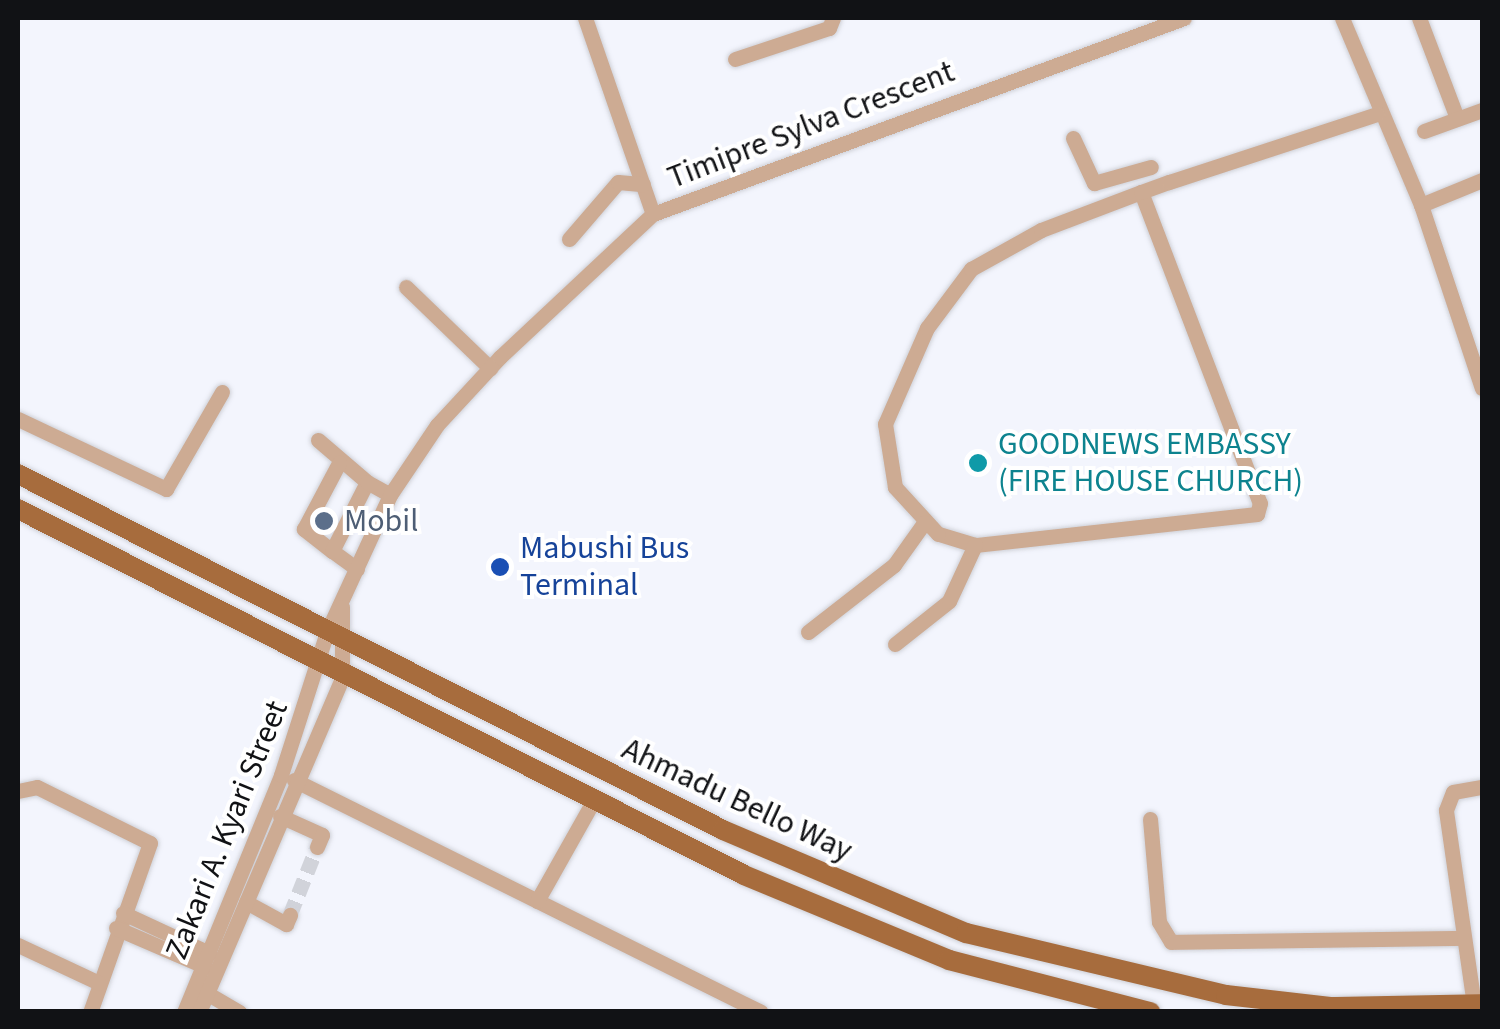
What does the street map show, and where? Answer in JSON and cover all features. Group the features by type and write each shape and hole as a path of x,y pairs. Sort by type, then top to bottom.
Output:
{"main road":[{"name":"Ahmadu Bello Way","path":"18,474 738,837 982,938 1226,995 1332,1007 1478,1005"},
{"name":"Ahmadu Bello Way","path":"18,510 591,804 900,942 1150,1012"}],"street":[{"path":"735,59 829,28 832,18"},
{"name":"Timipre Sylva Crescent","path":"320,667 327,632 342,607 390,495 490,368 653,214 1184,18"},
{"path":"1342,18 1377,114 1421,205 1482,388"},
{"path":"1420,18 1457,118"},
{"path":"589,19 653,214"},
{"path":"1424,131 1482,110"},
{"path":"1141,192 1260,503 1256,514 975,545 924,523 895,487 885,424 927,328 972,269 1141,192 1377,114"},
{"path":"1073,138 1091,181 1116,179 1152,167"},
{"path":"1116,179 1124,199"},
{"path":"1421,205 1482,180"},
{"path":"569,238 618,182 642,184"},
{"path":"406,287 490,368"},
{"path":"18,419 166,489 222,392"},
{"path":"318,440 339,463 390,495"},
{"path":"339,463 304,530 357,569"},
{"path":"332,551 367,482"},
{"path":"808,632 894,565 924,523"},
{"path":"895,644 949,601 975,545"},
{"path":"342,607 349,644 342,679"},
{"name":"Zakari A. Kyari Street","path":"199,1012 206,959 320,667"},
{"name":"Zakari A. Kyari Street","path":"184,1012 201,989 246,902 294,780 342,679"},
{"path":"294,780 761,1012"},
{"path":"18,792 37,787 148,838 90,1012"},
{"path":"1478,1005 1463,938 1446,810 1453,792 1482,787"},
{"path":"537,902 591,804"},
{"path":"280,816 322,835 317,847"},
{"path":"1150,819 1159,922 1172,942 1463,938"},
{"path":"246,902 286,924 290,915"},
{"path":"120,920 206,959"},
{"path":"18,944 99,983"},
{"path":"201,989 239,1012"}],"tunnel":[{"path":"290,915 317,847"}],"place":[{"name":"GOODNEWS EMBASSY (FIRE HOUSE CHURCH)","path":"978,463"},
{"name":"Mobil","path":"324,521"},
{"name":"Mabushi Bus Terminal","path":"500,567"}]}
